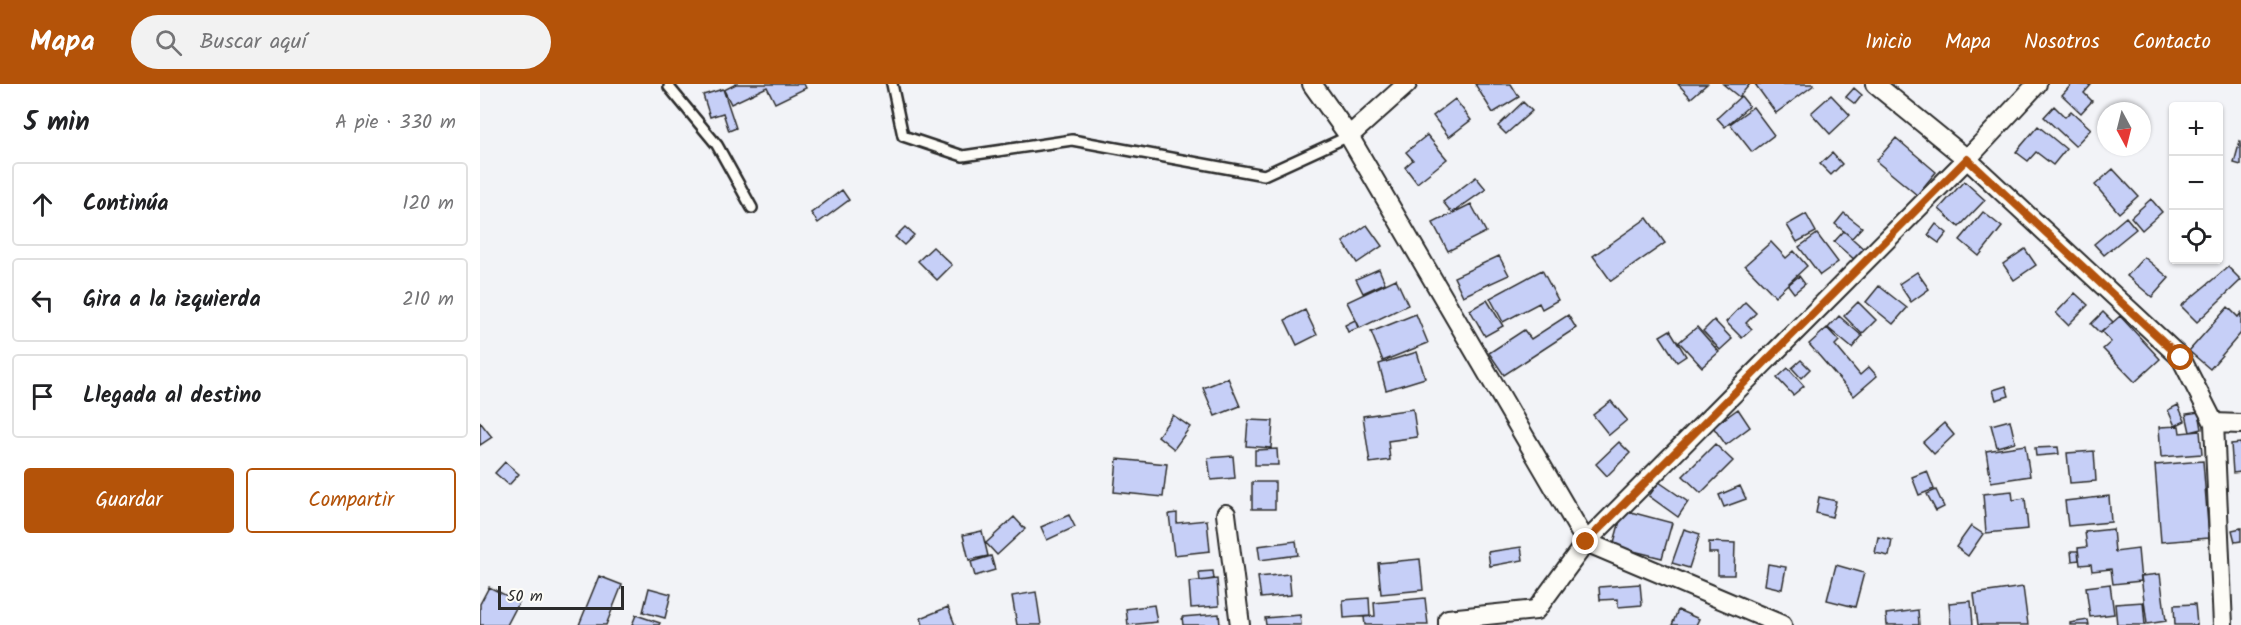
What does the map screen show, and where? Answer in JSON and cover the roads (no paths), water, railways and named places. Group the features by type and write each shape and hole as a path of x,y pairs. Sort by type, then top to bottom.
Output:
{"street":[{"path":"1312,84 1349,136 1586,542 1782,625"},
{"path":"1349,136 1407,84"},
{"path":"1875,84 1967,159 2181,358 2214,423 2223,625"},
{"path":"1448,625 1448,619 1536,610 1586,542 1967,159 2037,84"},
{"path":"2214,423 2241,423"},
{"path":"1226,514 1240,625"}],"lane":[{"path":"670,84 669,87 717,145 752,208"},
{"path":"892,84 903,136 963,156 1072,140 1264,175 1349,136"}]}
